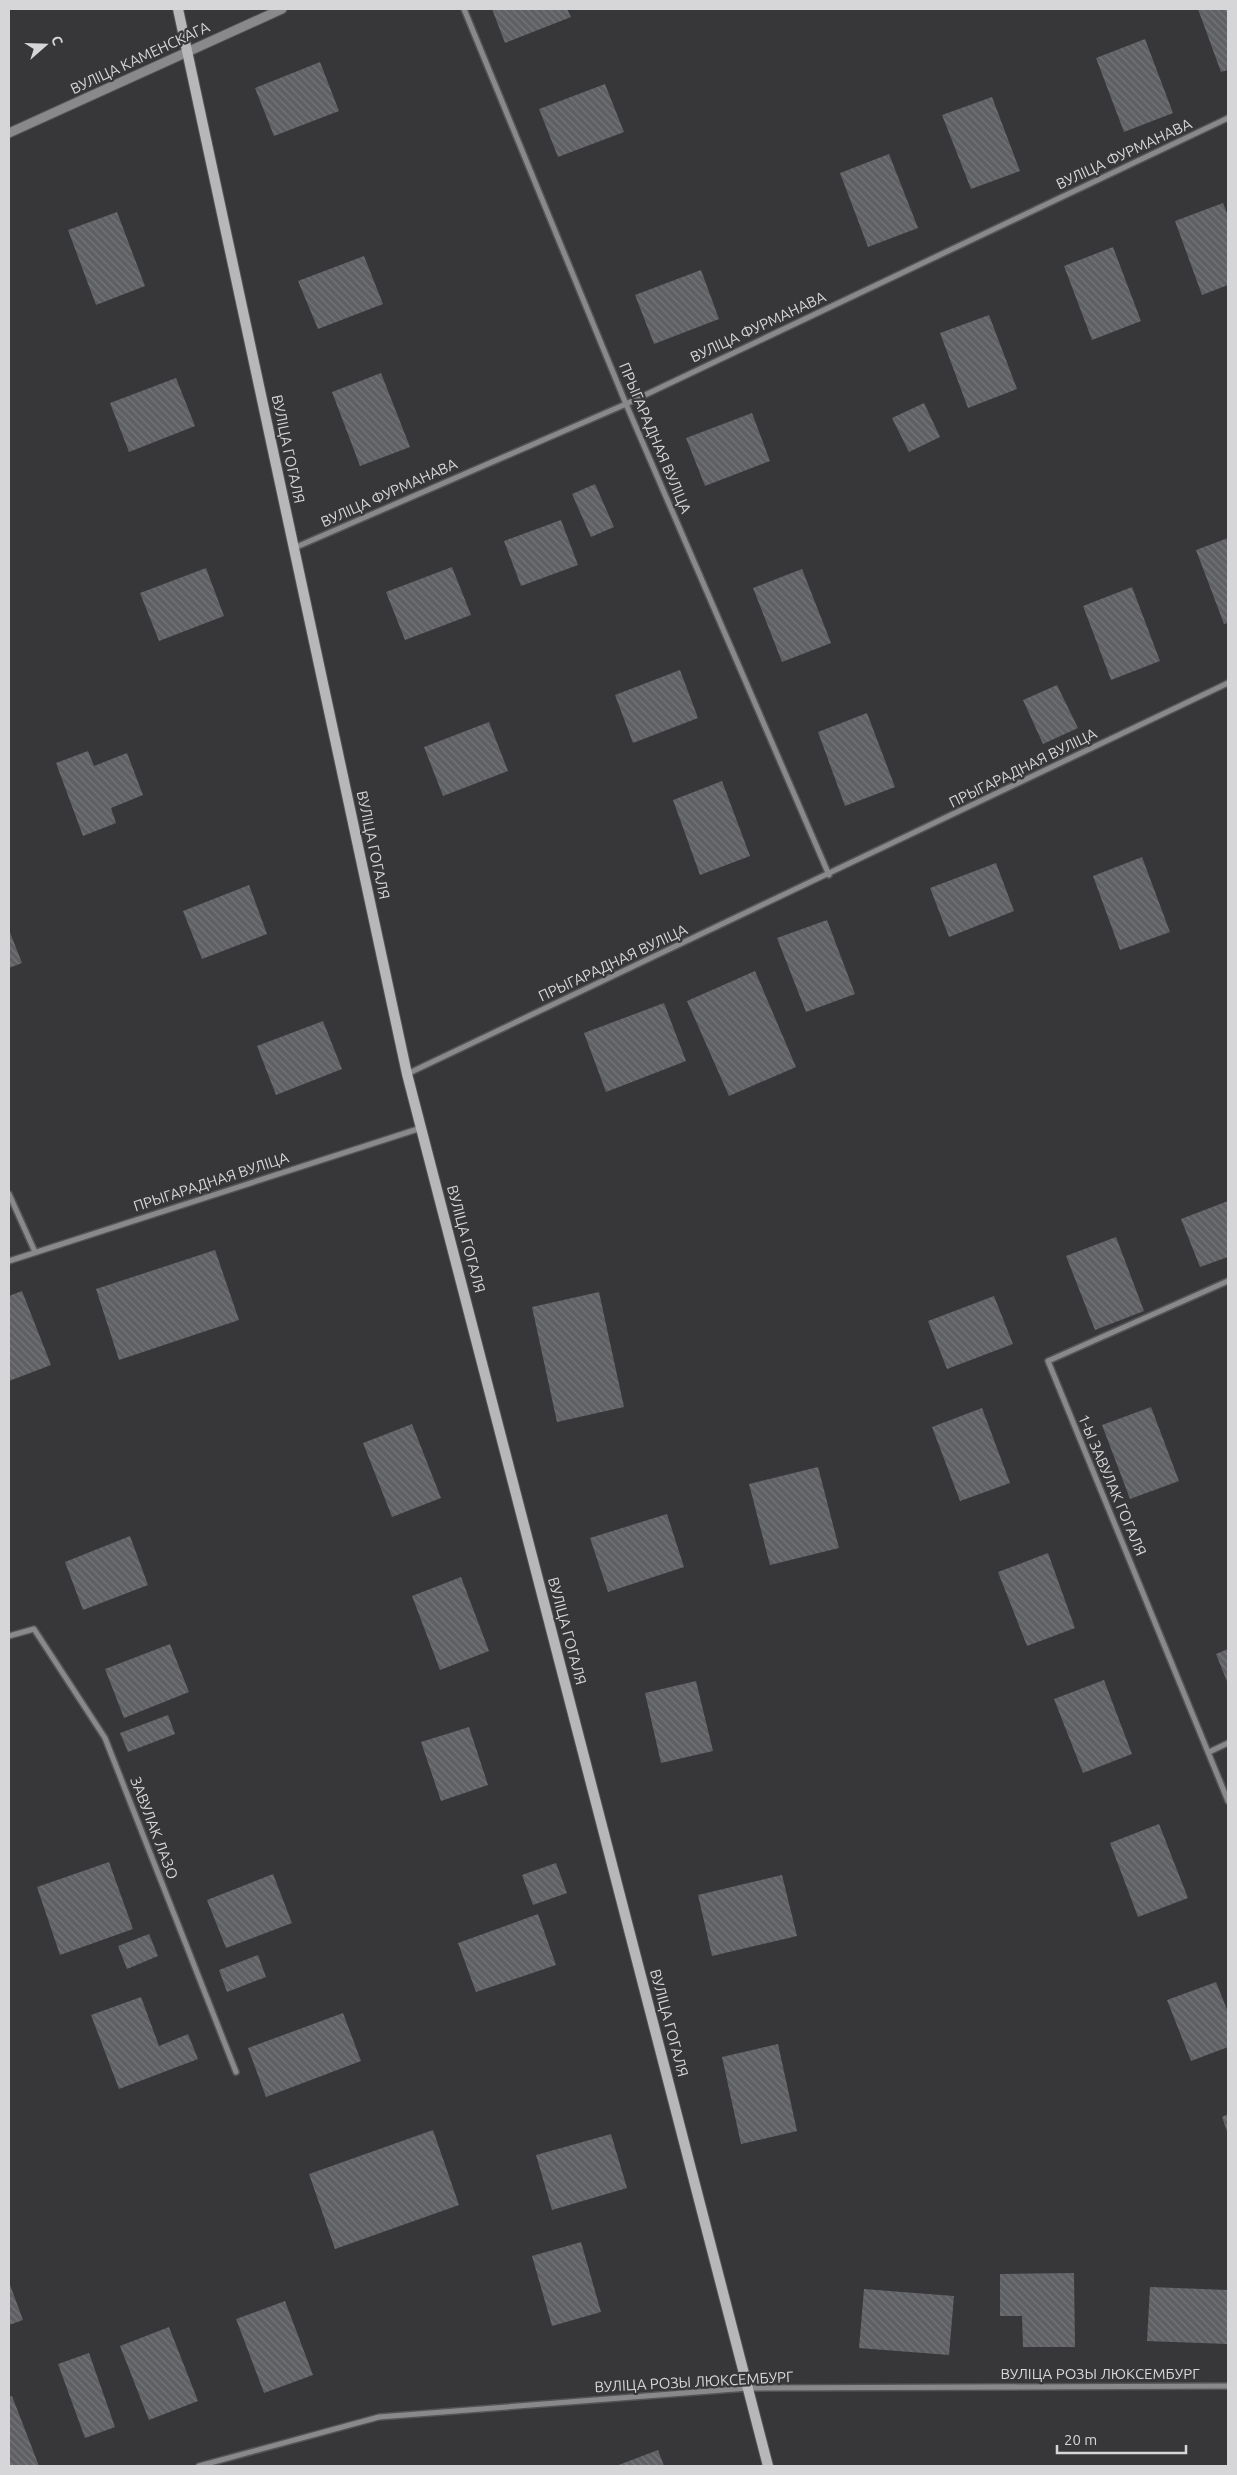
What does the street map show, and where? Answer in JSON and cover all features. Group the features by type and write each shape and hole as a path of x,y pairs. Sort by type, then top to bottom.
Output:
{"main road":[{"name":"ВУЛІЦА ГОГАЛЯ","path":"178,9 407,1074 768,2466"}],"street":[{"name":"ВУЛІЦА КАМЕНСКАГА","path":"9,133 282,9"},
{"name":"ПРЫГАРАДНАЯ ВУЛІЦА","path":"464,9 626,404 829,875"},
{"name":"ВУЛІЦА ФУРМАНАВА","path":"294,548 626,404 1228,118"},
{"name":"ПРЫГАРАДНАЯ ВУЛІЦА","path":"407,1074 829,875 1228,683"},
{"name":"ПРЫГАРАДНАЯ ВУЛІЦА","path":"9,1261 421,1128"},
{"path":"9,1194 35,1252"},
{"name":"1-Ы ЗАВУЛАК ГОГАЛЯ","path":"1228,1281 1048,1361 1228,1801"},
{"name":"ЗАВУЛАК ЛАЗО","path":"9,1636 34,1628 105,1738 236,2072"},
{"path":"1209,1752 1228,1743"},
{"name":"ВУЛІЦА РОЗЫ ЛЮКСЕМБУРГ","path":"199,2466 379,2417 748,2388 1228,2386"}],"building":[{"path":"492,9 567,9 571,17 505,43"},
{"path":"1198,9 1228,9 1228,70 1221,72"},
{"path":"1145,39 1173,113 1124,132 1096,58"},
{"path":"320,62 339,111 274,136 255,88"},
{"path":"605,84 624,132 558,157 539,109"},
{"path":"992,97 1020,171 971,189 942,115"},
{"path":"889,154 918,228 868,247 840,173"},
{"path":"1223,203 1228,216 1228,285 1202,295 1175,221"},
{"path":"117,212 145,286 96,305 68,230"},
{"path":"1113,247 1141,321 1092,340 1064,266"},
{"path":"364,256 383,304 318,329 298,281"},
{"path":"701,270 719,319 654,344 635,295"},
{"path":"989,315 1017,389 968,408 940,333"},
{"path":"381,373 410,447 360,466 332,392"},
{"path":"176,378 195,426 129,452 110,403"},
{"path":"924,403 940,437 909,452 892,418"},
{"path":"752,413 770,461 705,486 686,438"},
{"path":"595,484 614,527 591,537 572,494"},
{"path":"561,520 578,565 521,586 504,541"},
{"path":"1228,538 1228,623 1224,624 1196,550"},
{"path":"452,567 471,615 405,640 386,592"},
{"path":"206,568 224,616 159,641 140,593"},
{"path":"802,569 831,643 782,662 753,588"},
{"path":"1132,587 1160,661 1111,680 1083,606"},
{"path":"680,670 698,718 633,743 615,695"},
{"path":"1057,685 1078,728 1043,744 1023,700"},
{"path":"867,713 895,787 845,806 818,732"},
{"path":"489,722 508,771 443,796 424,747"},
{"path":"88,751 94,766 127,753 143,795 111,808 116,823 83,836 56,763"},
{"path":"722,781 750,856 700,875 673,800"},
{"path":"1142,857 1170,932 1120,950 1093,876"},
{"path":"996,863 1014,911 949,937 930,888"},
{"path":"249,885 267,934 202,959 183,911"},
{"path":"827,920 855,994 806,1012 777,938"},
{"path":"9,930 22,963 9,968"},
{"path":"755,971 796,1067 729,1096 687,1001"},
{"path":"664,1003 686,1061 606,1092 584,1033"},
{"path":"323,1021 342,1069 276,1095 257,1046"},
{"path":"1228,1201 1228,1257 1200,1267 1181,1219"},
{"path":"1116,1237 1144,1311 1095,1330 1066,1256"},
{"path":"215,1250 239,1320 119,1360 96,1289"},
{"path":"22,1291 51,1365 9,1381 9,1296"},
{"path":"599,1292 624,1407 557,1422 532,1307"},
{"path":"994,1296 1013,1344 947,1369 928,1321"},
{"path":"1151,1407 1179,1481 1130,1499 1102,1425"},
{"path":"982,1408 1010,1483 960,1501 932,1427"},
{"path":"412,1424 441,1498 392,1517 363,1443"},
{"path":"818,1467 839,1548 770,1565 749,1484"},
{"path":"667,1514 684,1567 608,1592 590,1538"},
{"path":"130,1536 148,1585 83,1610 65,1562"},
{"path":"1048,1553 1075,1628 1027,1646 998,1572"},
{"path":"461,1577 489,1651 440,1670 412,1596"},
{"path":"170,1644 189,1692 124,1718 105,1669"},
{"path":"1228,1649 1228,1684 1216,1654"},
{"path":"1104,1680 1132,1754 1083,1773 1054,1699"},
{"path":"696,1681 713,1751 661,1763 645,1693"},
{"path":"168,1715 175,1734 128,1752 120,1733"},
{"path":"469,1727 488,1785 441,1801 421,1742"},
{"path":"1159,1824 1188,1898 1138,1917 1110,1843"},
{"path":"109,1862 133,1929 60,1955 37,1887"},
{"path":"556,1863 567,1893 533,1905 522,1875"},
{"path":"273,1874 292,1923 226,1948 207,1900"},
{"path":"782,1875 797,1936 712,1956 698,1895"},
{"path":"538,1914 556,1965 476,1992 458,1943"},
{"path":"149,1934 158,1956 127,1969 118,1946"},
{"path":"258,1955 266,1977 227,1992 219,1970"},
{"path":"1216,1982 1228,2012 1228,2047 1191,2061 1167,2000"},
{"path":"141,1997 159,2046 188,2034 198,2059 119,2089 91,2015"},
{"path":"343,2013 361,2061 266,2097 248,2048"},
{"path":"778,2044 797,2131 741,2144 722,2057"},
{"path":"1228,2114 1228,2134 1222,2117"},
{"path":"433,2130 459,2205 335,2249 309,2174"},
{"path":"611,2134 627,2188 552,2210 536,2155"},
{"path":"581,2242 601,2312 552,2326 532,2256"},
{"path":"1074,2273 1075,2347 1023,2347 1022,2316 1000,2316 1000,2274"},
{"path":"9,2282 23,2320 9,2325"},
{"path":"1150,2287 1228,2290 1228,2344 1147,2341"},
{"path":"864,2289 954,2296 949,2355 859,2348"},
{"path":"285,2301 313,2375 264,2393 236,2319"},
{"path":"169,2327 198,2401 149,2420 120,2346"},
{"path":"89,2353 115,2427 85,2438 58,2364"},
{"path":"12,2396 39,2466 9,2466 9,2397"},
{"path":"658,2450 664,2466 616,2466"}]}
